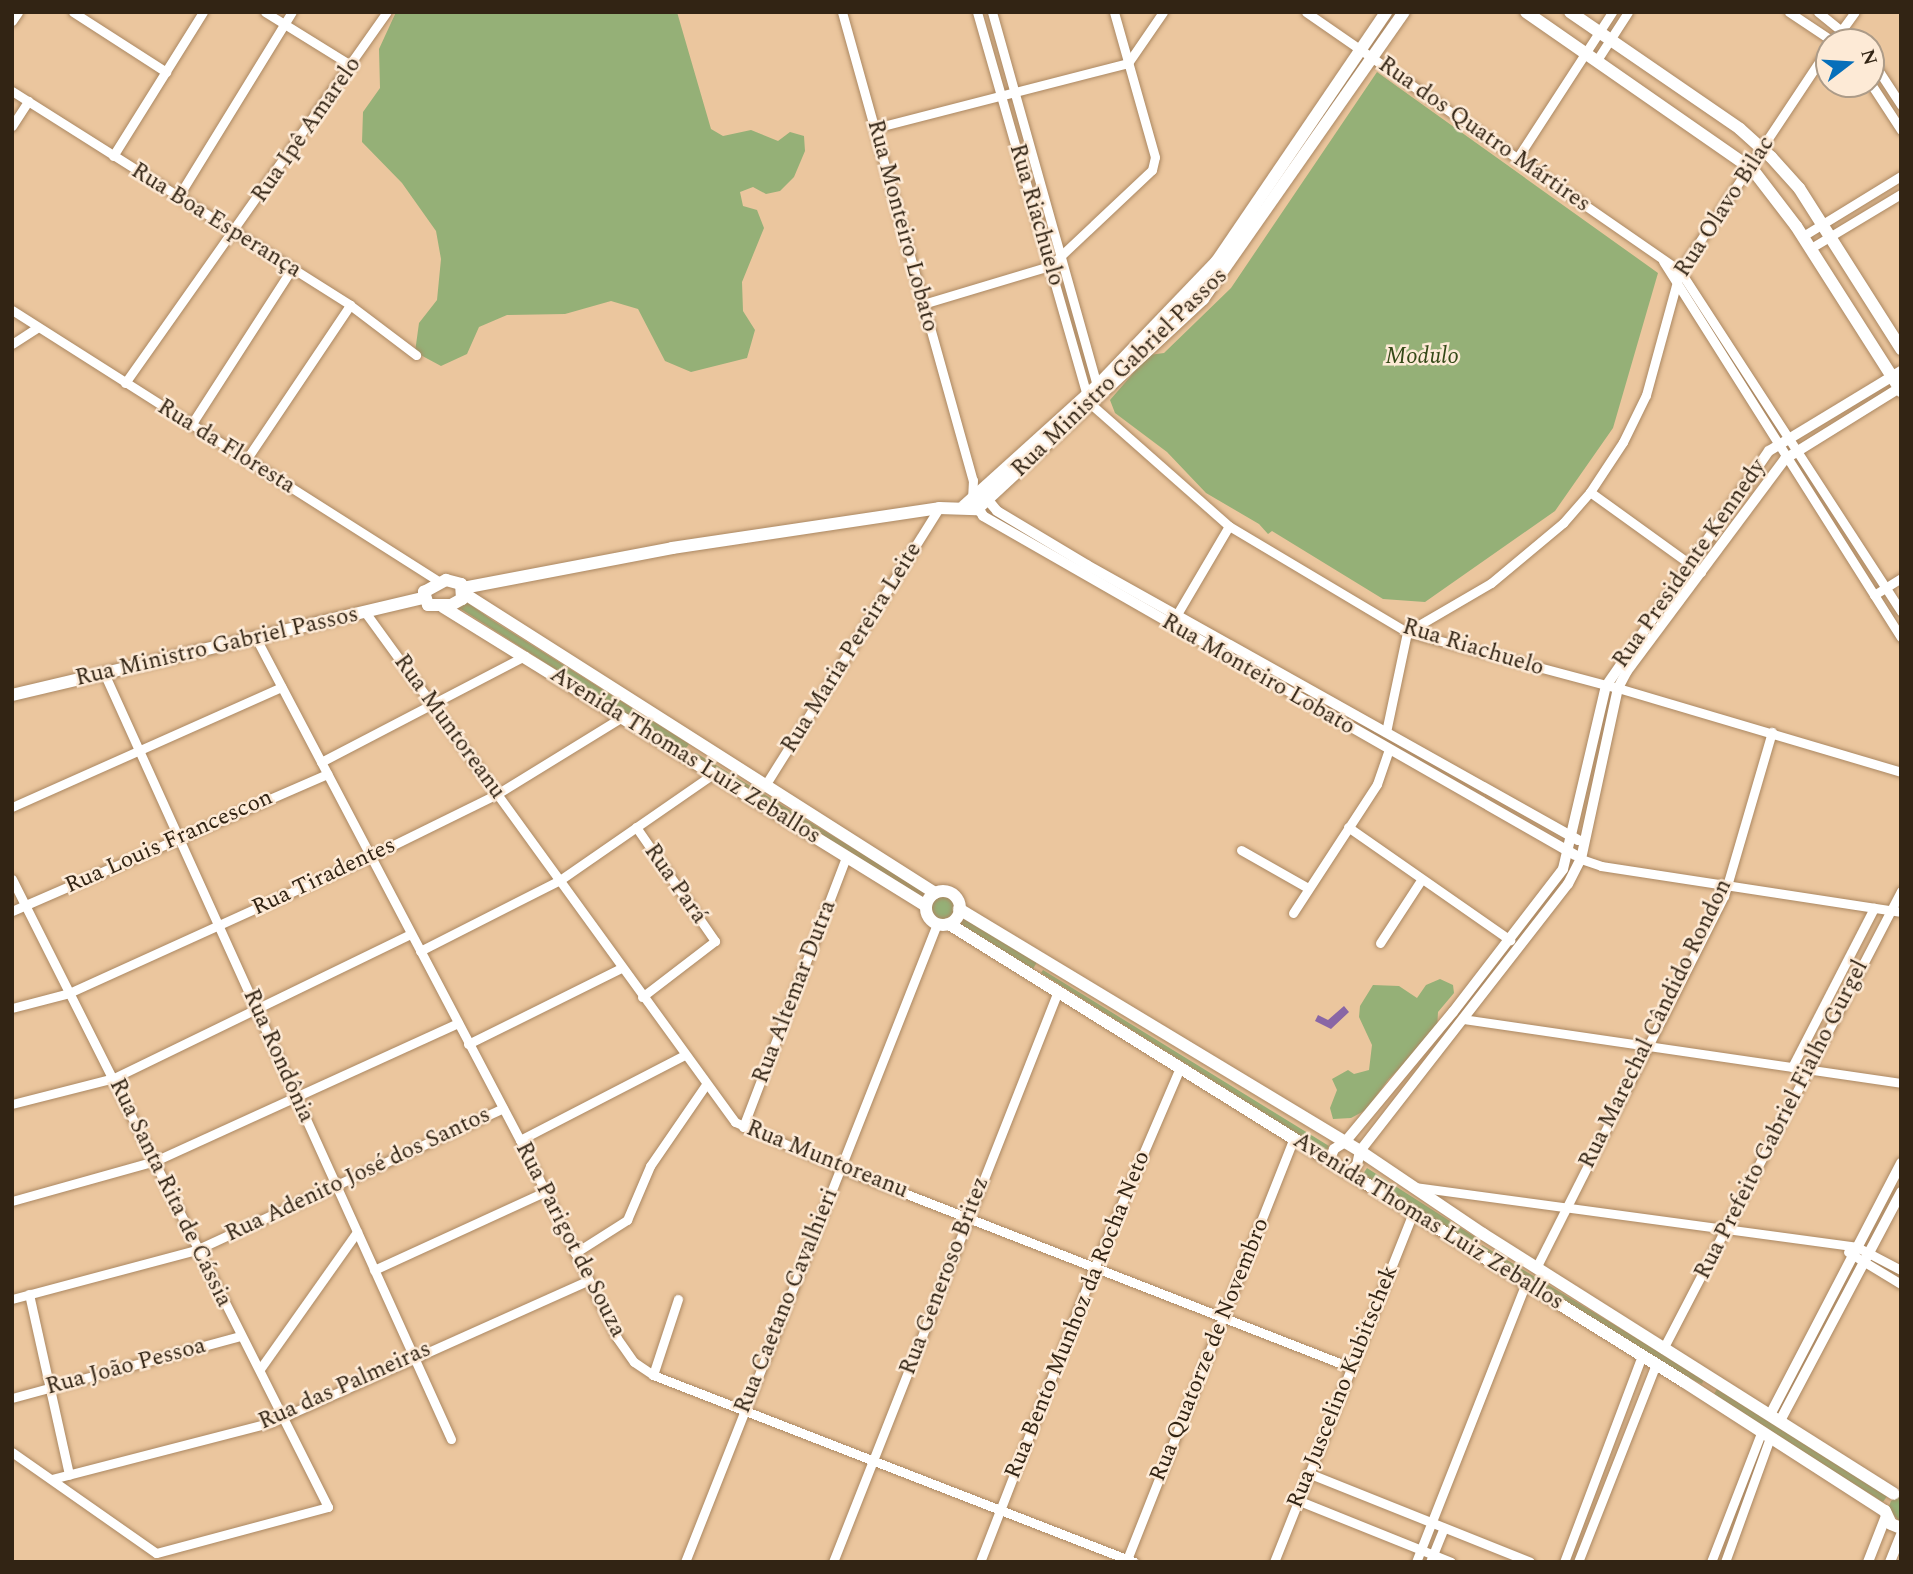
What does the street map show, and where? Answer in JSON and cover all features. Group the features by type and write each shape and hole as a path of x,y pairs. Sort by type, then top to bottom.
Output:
{"main road":[{"name":"Rua Ministro Gabriel Passos","path":"1337,99 1361,50 1386,12"},
{"name":"Rua Ministro Gabriel Passos","path":"976,497 1096,398 1228,270 1315,131 1337,99 1373,57 1404,12"},
{"path":"1527,12 1749,167 1807,242 1896,373 1900,389"},
{"path":"1570,12 1683,89 1762,149 1799,188 1901,349"},
{"path":"1670,110 1683,89"},
{"path":"423,598 428,606 443,607 458,602 464,591 672,548 939,508 976,497"},
{"path":"440,582 454,580 464,591"},
{"name":"Rua Ministro Gabriel Passos","path":"12,695 257,640 423,598 429,585 440,582"},
{"name":"Avenida Thomas Luiz Zeballos","path":"464,591 696,744 935,893"},
{"name":"Avenida Thomas Luiz Zeballos","path":"443,607 926,906"},
{"path":"685,757 696,744"},
{"path":"935,893 952,894 960,909 943,924 928,916 926,906 935,893"},
{"name":"Avenida Thomas Luiz Zeballos","path":"960,909 1360,1151 1409,1186 1663,1349 1714,1376 1899,1492"},
{"name":"Avenida Thomas Luiz Zeballos","path":"943,924 1033,976 1683,1381 1886,1514 1901,1528"},
{"path":"1033,976 1042,960"},
{"path":"1474,1250 1483,1234"},
{"path":"1683,1381 1702,1386 1714,1376"},
{"path":"1886,1514 1899,1492"}],"street":[{"path":"12,21 18,12"},
{"path":"73,12 166,72"},
{"path":"113,156 203,12"},
{"path":"265,12 352,66"},
{"path":"178,197 292,12"},
{"name":"Rua Ipê Amarelo","path":"125,383 236,232 387,12"},
{"name":"Rua Monteiro Lobato","path":"842,12 976,497 1245,667 1581,859"},
{"name":"Rua Riachuelo","path":"977,12 1050,266 1096,398 1229,526 1407,632 1612,687 1901,772"},
{"name":"Rua Riachuelo","path":"992,12 1062,254 1096,398"},
{"path":"923,304 1050,266 1155,163 1114,12"},
{"path":"875,128 1128,63 1163,12"},
{"name":"Rua dos Quatro Mártires","path":"1306,12 1680,271 1901,611"},
{"path":"1518,157 1612,12"},
{"path":"1597,60 1628,12"},
{"path":"1789,12 1815,30"},
{"path":"1818,12 1842,28"},
{"path":"1844,28 1855,12"},
{"name":"Rua Olavo Bilac","path":"1407,632 1491,583 1563,523 1590,492 1646,395 1680,271 1815,68"},
{"path":"1885,80 1901,105"},
{"name":"Rua Boa Esperança","path":"12,91 292,268 350,306 416,355"},
{"path":"1880,98 1901,130"},
{"path":"12,126 28,101"},
{"path":"1807,242 1823,224 1901,176"},
{"path":"1807,242 1831,236 1901,194"},
{"name":"Rua dos Quatro Mártires","path":"1662,259 1785,459 1901,637"},
{"path":"191,425 292,268"},
{"path":"246,460 350,306"},
{"name":"Rua da Floresta","path":"12,310 440,582"},
{"path":"12,344 38,327"},
{"name":"Rua Presidente Kennedy","path":"1348,1173 1357,1165 1360,1151 1568,884 1581,859 1578,840 1612,687 1691,565 1776,444 1896,373"},
{"path":"1737,382 1748,374"},
{"name":"Rua Presidente Kennedy","path":"1612,687 1785,459 1900,389"},
{"path":"1590,492 1701,572"},
{"name":"Rua Maria Pereira Leite","path":"764,787 939,508"},
{"path":"1174,620 1229,526"},
{"path":"1874,595 1901,578"},
{"name":"Rua Muntoreanu","path":"365,612 560,880 705,1086 743,1126 840,1168 968,1215 1350,1367"},
{"name":"Rua Monteiro Lobato","path":"1174,620 1251,656 1578,840"},
{"path":"1386,732 1407,632"},
{"name":"Rua Parigot de Souza","path":"257,640 520,1140 617,1338 634,1362 653,1375 1129,1561"},
{"path":"321,762 525,656"},
{"path":"1245,667 1251,656"},
{"name":"Rua Rondônia","path":"104,673 451,1439"},
{"path":"12,807 281,687"},
{"name":"Rua Tiradentes","path":"12,1008 69,993 371,856 497,794 622,717"},
{"name":"Rua Marechal Cândido Rondon","path":"1536,1268 1728,886 1772,733"},
{"path":"1293,913 1377,784 1389,750"},
{"name":"Rua Louis Francescon","path":"12,911 26,907 177,835 327,774"},
{"path":"421,951 560,880 713,774"},
{"name":"Rua Pará","path":"636,827 715,941 642,998"},
{"path":"1348,827 1510,940"},
{"name":"Rua Presidente Kennedy","path":"1329,1161 1334,1149 1345,1142 1549,890 1569,851 1578,840"},
{"path":"1241,850 1308,888"},
{"name":"Rua Altemar Dutra","path":"743,1126 846,857"},
{"path":"1581,859 1601,866 1901,912"},
{"name":"Rua Santa Rita de Cássia","path":"12,879 114,1078 196,1250 260,1369 328,1507 156,1553 52,1479"},
{"path":"1380,943 1421,880"},
{"name":"Rua Prefeito Gabriel Fialho Gurgel","path":"1663,1349 1726,1231 1806,1069 1901,891"},
{"name":"Rua Prefeito Gabriel Fialho Gurgel","path":"1792,1066 1874,908"},
{"name":"Rua Caetano Cavalhieri","path":"685,1562 840,1168 943,924"},
{"path":"12,1104 114,1078 410,934"},
{"path":"1844,966 1857,972"},
{"path":"468,1044 621,968"},
{"name":"Rua Generoso Britez","path":"833,1562 1058,992"},
{"path":"1464,1019 1901,1083"},
{"path":"12,1200 155,1161 297,1100 458,1023"},
{"path":"520,1140 683,1056"},
{"name":"Rua Bento Munhoz da Rocha Neto","path":"980,1562 1095,1265 1180,1068"},
{"path":"575,1253 627,1220 650,1166 705,1086"},
{"name":"Rua Adenito José dos Santos","path":"12,1298 196,1250 503,1108"},
{"name":"Rua Quatorze de Novembro","path":"1129,1561 1294,1138"},
{"path":"1776,1416 1815,1328 1854,1251 1897,1177 1901,1163"},
{"path":"1409,1186 1841,1247 1866,1258 1901,1284"},
{"path":"374,1270 544,1192"},
{"path":"1776,1416 1826,1334 1901,1192"},
{"name":"Rua Juscelino Kubitschek","path":"1274,1562 1413,1212"},
{"path":"260,1369 357,1232"},
{"path":"1866,1258 1901,1270"},
{"name":"Rua das Palmeiras","path":"52,1479 283,1416 590,1280"},
{"path":"1416,1562 1526,1283"},
{"path":"29,1294 69,1475"},
{"path":"653,1375 678,1298"},
{"path":"1815,1328 1826,1334"},
{"name":"Rua João Pessoa","path":"12,1398 240,1336"},
{"path":"1564,1562 1642,1356"},
{"path":"1578,1562 1656,1364"},
{"path":"1618,1423 1629,1427"},
{"path":"1711,1562 1765,1435"},
{"path":"1725,1562 1765,1435"},
{"path":"12,1452 52,1479"},
{"path":"1308,1473 1530,1562"},
{"path":"1297,1500 1421,1550 1432,1558 1451,1562"},
{"path":"1868,1562 1886,1514"},
{"path":"1432,1558 1444,1528"},
{"path":"1723,1532 1734,1537"},
{"path":"1890,1562 1899,1541"}],"green space":[{"path":"396,12 677,12 711,129 723,136 751,130 778,141 790,132 804,136 805,151 794,177 780,191 766,194 753,187 740,192 743,206 757,210 764,228 742,282 743,311 755,330 747,358 691,372 665,361 638,309 611,301 565,314 507,315 479,327 467,354 441,366 415,352 419,323 437,300 441,259 436,231 402,183 362,142 363,112 380,88 379,49"},
{"name":"Modulo","path":"1377,72 1658,273 1613,428 1555,511 1425,602 1383,599 1272,531 1268,534 1259,524 1206,493 1167,452 1115,413 1110,400 1149,355 1164,353 1231,288"},
{"path":"465,601 689,744 684,751 456,606"},
{"path":"696,753 925,892 922,898 693,755"},
{"path":"943,895 952,899 956,908 952,917 943,921 934,917 930,908 934,899"},
{"path":"963,916 1037,962 1033,969 959,923"},
{"path":"1043,970 1329,1146 1326,1152 1041,973"},
{"path":"1440,979 1453,985 1454,993 1438,1012 1437,1031 1388,1080 1366,1110 1351,1118 1333,1119 1330,1108 1337,1090 1332,1079 1348,1070 1354,1074 1369,1070 1372,1045 1359,1017 1360,1006 1373,985 1399,986 1417,998 1426,985"},
{"path":"1367,1168 1475,1237 1471,1243 1363,1174"},
{"path":"1482,1245 1704,1379 1702,1384 1674,1371 1480,1249"},
{"path":"1717,1389 1888,1495 1883,1502 1713,1396"},
{"path":"1901,1495 1901,1523 1888,1509 1891,1501"}],"shaded area":[{"path":"1344,1006 1349,1012 1331,1029 1315,1021 1318,1015 1328,1020"}]}
